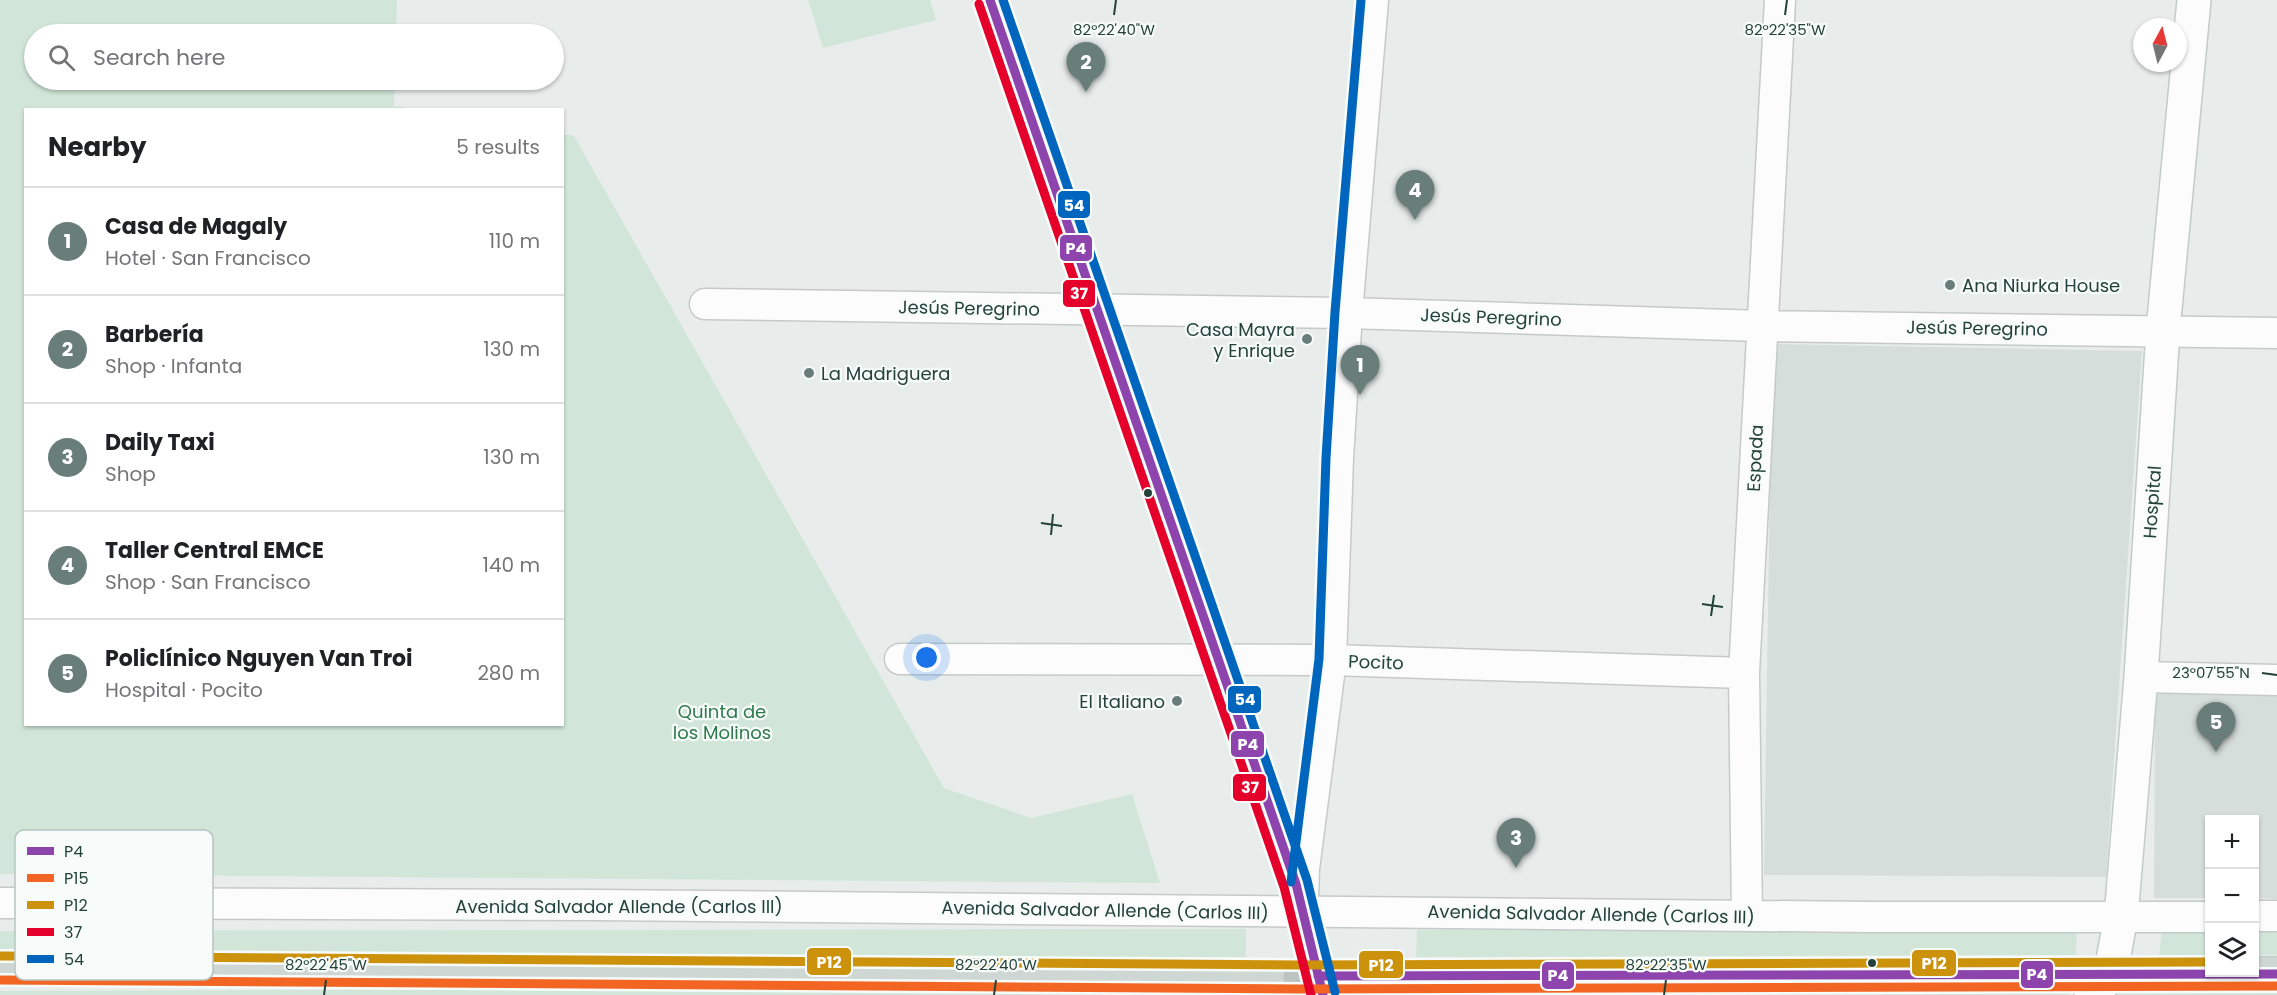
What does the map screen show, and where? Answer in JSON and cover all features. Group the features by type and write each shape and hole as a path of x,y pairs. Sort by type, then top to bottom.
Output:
{"main road":[{"path":"990,0 1296,884 1302,912 1310,986"},
{"path":"0,968 15,968"},
{"path":"213,971 1310,986 2100,986 2277,974"}],"street":[{"path":"1302,912 1304,869 1330,660 1338,458 1347,313 1373,0"},
{"name":"Espada","path":"1747,916 1744,673 1780,0"},
{"name":"Hospital","path":"2100,986 2121,917 2141,677 2163,330 2194,0"},
{"name":"Jesús Peregrino","path":"705,304 1347,313 1762,326 2277,333"},
{"name":"Pocito","path":"900,659 1330,660 1744,673"},
{"path":"2141,677 2277,680"},
{"name":"Avenida Salvador Allende (Carlos III)","path":"0,903 15,903"},
{"name":"Avenida Salvador Allende (Carlos III)","path":"213,904 1747,916 2205,917"},
{"path":"2259,916 2277,916"}],"shaded area":[{"path":"1772,344 2142,351 2106,877 1764,875"},
{"path":"2155,685 2277,685 2277,899 2259,898 2259,815 2205,815 2205,898 2154,898"}],"green space":[{"name":"Quinta de los Molinos","path":"0,0 397,0 396,24 24,24 24,90 395,90 394,106 407,108 24,108 24,726 564,726 564,134 574,136 944,788 1031,818 1132,794 1160,883 213,876 213,830 15,830 15,874 0,874"},
{"path":"808,0 930,0 936,20 823,48"},
{"path":"2259,928 2277,928 2277,955 2259,955"},
{"path":"1246,929 1246,957 213,959 213,931"},
{"path":"2077,929 2076,955 1416,957 1417,930"},
{"path":"2162,929 2205,929 2205,955 2159,955"},
{"path":"0,931 15,931 15,959 0,959"},
{"path":"2076,985 2068,995 1359,995 1364,987"},
{"path":"2108,985 2277,985 2277,995 2101,995"},
{"path":"1280,987 1280,995 0,995 0,991"}],"transit line":[{"name":"P4","path":"990,0 1296,884 1323,995"},
{"name":"54","path":"1003,0 1307,880 1335,992"},
{"name":"54","path":"1291,882 1319,659 1326,458 1335,312 1361,0"},
{"name":"37","path":"979,4 1284,887 1311,995"},
{"name":"P12","path":"0,956 15,956"},
{"name":"P12","path":"213,957 1300,965 2205,962"},
{"name":"P4","path":"1318,976 2277,974"},
{"name":"P15","path":"0,980 1300,989 2277,986"}],"place":[{"name":"Barbería","path":"1086,92"},
{"name":"Taller Central EMCE","path":"1415,220"},
{"name":"Ana Niurka House","path":"1950,285"},
{"name":"Casa Mayra y Enrique","path":"1307,339"},
{"name":"La Madriguera","path":"809,373"},
{"name":"Casa de Magaly","path":"1360,395"},
{"name":"El Italiano","path":"1177,701"},
{"name":"Policlínico Nguyen Van Troi","path":"2216,752"},
{"name":"Daily Taxi","path":"1516,868"}]}
